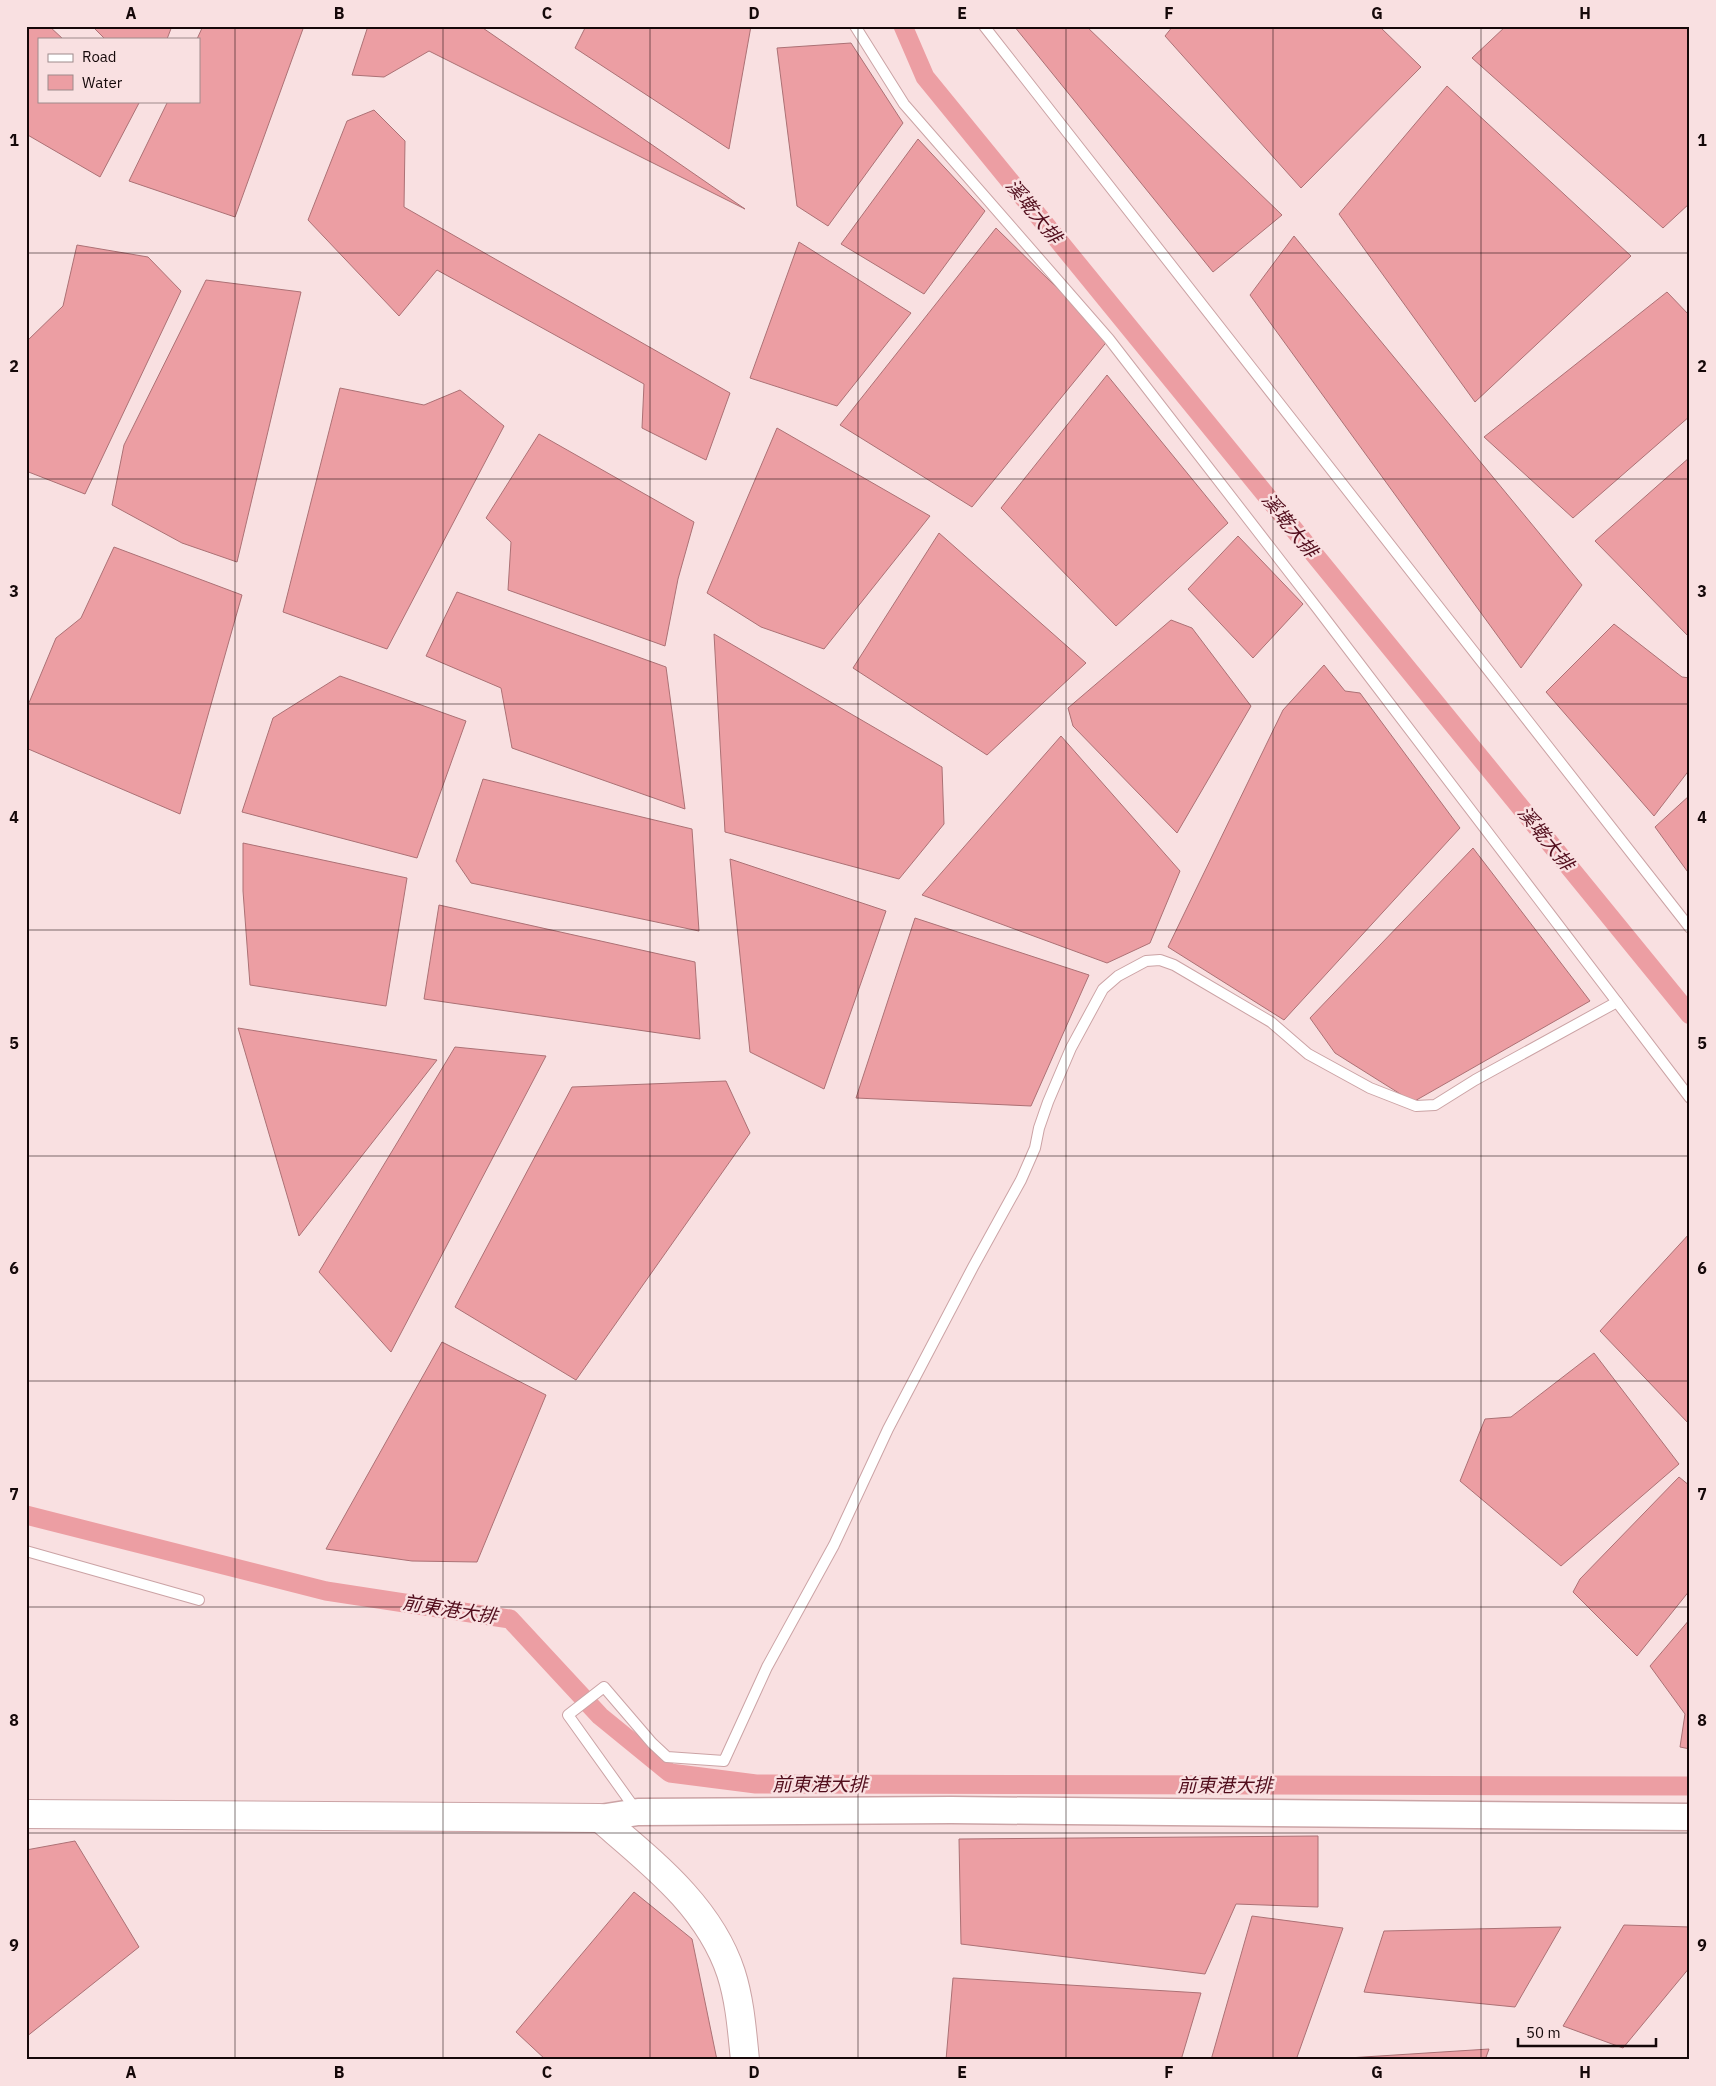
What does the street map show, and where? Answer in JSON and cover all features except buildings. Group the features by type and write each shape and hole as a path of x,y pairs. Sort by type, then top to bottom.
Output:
{"main road":[{"path":"26,1814 600,1818 679,1888 711,1931 731,1973 742,2023 745,2060"}],"street":[{"path":"600,1818 638,1812 951,1810 1690,1817"}],"lane":[{"path":"855,26 904,104 1108,338 1323,615 1690,1098"},
{"path":"984,26 1690,928"},
{"path":"638,1812 568,1715 604,1688 666,1757 724,1761 767,1667 834,1545 888,1429 972,1267 1021,1180 1035,1148 1039,1128 1048,1102 1071,1048 1103,989 1118,976 1146,962 1160,960 1174,964 1272,1022 1308,1054 1370,1088 1416,1106 1435,1105 1475,1080 1617,1002"},
{"path":"26,1551 199,1600"}],"water":[{"path":"26,26 49,26 62,38 38,38 38,102 139,103 100,177 26,134"},
{"path":"92,26 172,26 167,38 104,38"},
{"path":"203,26 304,26 235,217 129,181 168,102 200,102 200,38 197,38"},
{"path":"368,26 480,26 745,209 429,51 384,77 352,75"},
{"path":"586,26 751,26 729,149 575,48"},
{"path":"1014,26 1086,26 1282,215 1213,272"},
{"path":"1173,26 1379,26 1421,67 1301,188 1165,36"},
{"path":"1506,26 1690,26 1690,203 1663,228 1472,58"},
{"path":"851,43 903,123 828,226 797,206 777,48"},
{"path":"1447,86 1631,256 1475,402 1339,214"},
{"path":"374,110 405,141 404,207 730,393 706,460 642,428 644,384 437,270 399,316 308,220 347,121"},
{"path":"918,139 985,211 924,294 841,244"},
{"path":"996,228 1109,339 972,507 840,425"},
{"path":"1294,236 1582,585 1521,668 1250,295"},
{"path":"799,242 911,313 837,406 750,378"},
{"path":"77,245 148,257 181,291 85,494 26,471 26,342 63,306"},
{"path":"206,280 301,292 237,562 182,543 112,505 124,445"},
{"path":"1667,292 1690,316 1690,416 1573,518 1484,437"},
{"path":"1107,375 1228,523 1116,626 1001,508"},
{"path":"340,388 424,405 460,390 504,426 387,649 283,612"},
{"path":"777,428 930,516 824,649 761,627 707,593"},
{"path":"539,434 694,522 678,579 665,646 508,590 511,542 486,518"},
{"path":"1690,457 1690,638 1595,541"},
{"path":"939,533 1086,663 987,755 853,668"},
{"path":"1238,536 1303,604 1253,658 1188,589"},
{"path":"114,547 242,595 180,814 26,748 26,710 56,638 81,618"},
{"path":"457,592 666,667 685,809 512,748 501,688 426,656"},
{"path":"1171,620 1192,628 1251,706 1177,833 1073,726 1068,708"},
{"path":"1614,624 1682,677 1690,678 1690,769 1654,816 1546,692"},
{"path":"714,634 942,767 944,824 899,879 725,832"},
{"path":"1324,665 1345,691 1360,693 1460,828 1284,1020 1168,947 1283,710"},
{"path":"340,676 466,721 417,858 242,812 273,718"},
{"path":"1061,736 1180,871 1150,943 1107,963 922,895"},
{"path":"483,779 692,829 699,931 471,883 456,861"},
{"path":"1690,795 1690,875 1655,827"},
{"path":"243,843 407,878 386,1006 250,985 243,891"},
{"path":"1473,848 1590,1001 1413,1102 1335,1053 1310,1018"},
{"path":"730,859 886,911 824,1089 750,1052"},
{"path":"439,905 695,962 700,1039 424,999"},
{"path":"915,918 1089,975 1031,1106 856,1098"},
{"path":"238,1028 437,1060 299,1236"},
{"path":"455,1047 546,1056 391,1352 319,1272"},
{"path":"726,1081 750,1133 576,1380 455,1307 572,1087"},
{"path":"1690,1233 1690,1425 1600,1331"},
{"path":"442,1342 546,1395 477,1562 412,1561 326,1549"},
{"path":"1594,1353 1679,1464 1561,1566 1460,1481 1485,1419 1511,1417"},
{"path":"1679,1477 1690,1486 1690,1590 1637,1656 1573,1592 1580,1579"},
{"path":"1690,1619 1690,1749 1680,1747 1685,1714 1650,1666"},
{"path":"1318,1836 1318,1907 1236,1904 1205,1974 961,1944 959,1839"},
{"path":"75,1841 139,1947 26,2037 26,1850"},
{"path":"634,1892 692,1939 717,2060 546,2060 516,2032"},
{"path":"1252,1916 1343,1928 1296,2060 1211,2060"},
{"path":"1624,1925 1690,1927 1690,1967 1623,2048 1563,2026"},
{"path":"1561,1927 1515,2007 1364,1992 1384,1931"},
{"path":"953,1978 1201,1993 1181,2060 946,2060"},
{"path":"1489,2049 1485,2060 1348,2060 1348,2058"}],"waterway":[{"name":"溪墘大排","path":"903,26 925,77 1690,1015"},
{"name":"前東港大排","path":"26,1515 326,1591 510,1619 600,1716 670,1773 756,1784 1690,1786"}]}
